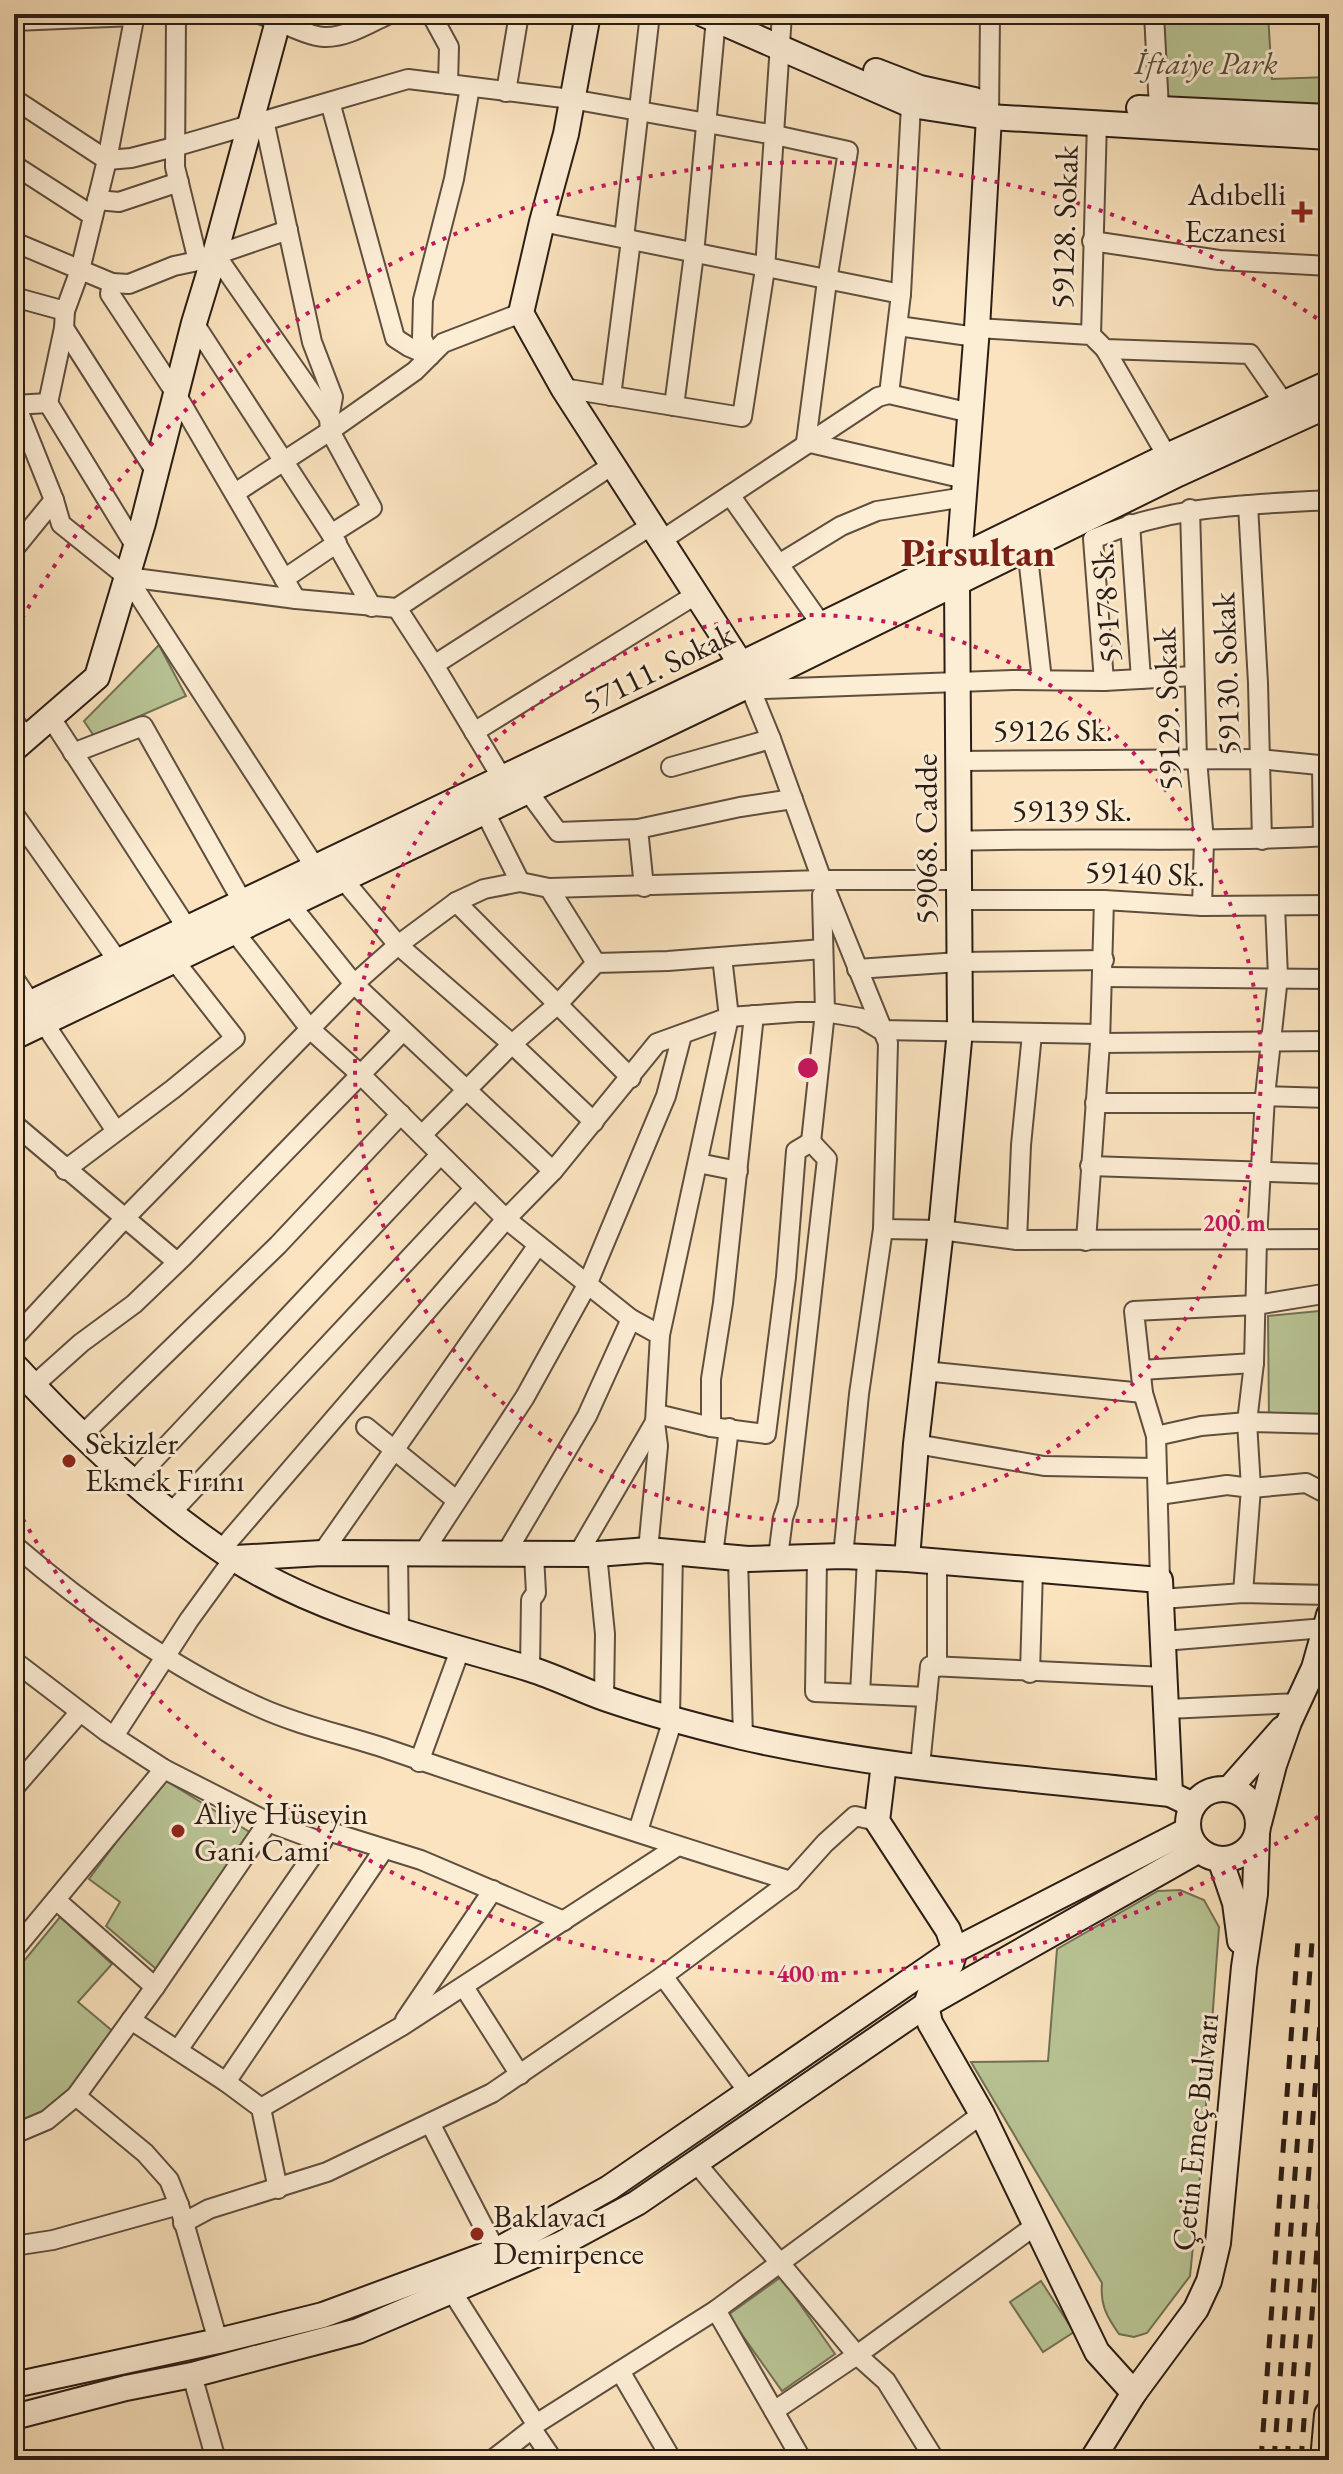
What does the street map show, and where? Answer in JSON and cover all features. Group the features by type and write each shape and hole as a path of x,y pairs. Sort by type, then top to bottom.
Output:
{"main road":[{"path":"1325,2460 1329,2415"}],"street":[{"path":"176,14 174,147 179,182 206,258 330,424 372,508 284,579"},
{"path":"18,736 51,718 97,677 156,472 194,323 206,258 257,122 273,16 327,38 389,14"},
{"path":"431,14 449,47 448,84"},
{"path":"506,92 519,14"},
{"path":"588,14 566,134 521,313 563,388 697,594 745,674 822,880 888,1043 883,1229 856,1425 855,1558 860,1694"},
{"path":"611,396 650,14"},
{"path":"741,14 900,82 989,110 1159,109 1329,117"},
{"path":"989,110 990,14"},
{"path":"1154,14 1159,109"},
{"path":"14,21 135,15 107,160 80,270 64,320 48,403 136,547"},
{"path":"674,406 694,254 710,16 782,30 911,105 1097,122 1329,137"},
{"path":"563,388 742,417 765,269 782,30"},
{"path":"14,99 107,160 131,158 174,147 408,79 571,99 848,151 806,442"},
{"path":"430,356 422,338 423,300 454,179 470,87"},
{"path":"330,102 395,338 430,356"},
{"path":"889,394 901,294 911,105"},
{"name":"59068. Cadde","path":"907,1559 916,1444 960,1030 957,584 971,413 989,110"},
{"path":"257,122 288,230 312,342 333,397 330,424"},
{"name":"59128. Sokak","path":"1091,335 1097,122"},
{"path":"14,165 95,208 179,182"},
{"path":"542,222 901,294"},
{"path":"14,242 112,283 129,284 174,266 288,230"},
{"path":"1092,241 1219,260 1329,266"},
{"path":"112,283 110,294 176,394 296,599"},
{"path":"14,297 64,320 156,472"},
{"path":"235,493 283,462 330,424 415,371 443,343 521,313"},
{"path":"194,323 334,539 372,607"},
{"path":"898,326 976,333 1091,335 1105,349 1167,456"},
{"path":"1105,349 1250,354 1288,413"},
{"name":"57111. Sokak","path":"22,1007 502,778 745,674 821,624 1167,456 1288,413 1329,383"},
{"path":"434,665 657,533 730,495 866,403 889,394 971,413"},
{"path":"48,403 15,405 61,524 127,577 315,867"},
{"path":"14,1037 527,790 745,674 957,584 1178,474 1288,413 1329,405"},
{"path":"1288,413 1329,413"},
{"path":"806,442 965,488"},
{"path":"127,577 296,599 397,608 614,464"},
{"path":"779,564 841,526 877,511 965,488"},
{"path":"730,495 821,624"},
{"path":"14,549 54,500"},
{"path":"1104,681 1093,539 1130,524 1190,509 1329,500"},
{"name":"59130. Sokak","path":"1248,505 1258,683 1262,840"},
{"name":"59129. Sokak","path":"1190,509 1197,759 1204,841 1202,906"},
{"name":"59178 Sk.","path":"1130,524 1141,679"},
{"path":"1027,548 1042,680"},
{"path":"474,732 697,594"},
{"path":"397,608 502,778"},
{"path":"745,674 765,689 1194,676"},
{"path":"51,718 187,928"},
{"path":"73,753 143,726 242,901"},
{"path":"671,767 771,739"},
{"name":"59126 Sk.","path":"958,761 1259,759 1326,766"},
{"path":"1326,766 1326,837"},
{"path":"527,790 558,832 638,829 793,799"},
{"path":"14,1338 124,1219 354,984 398,945 456,902 484,889 520,882 484,810"},
{"path":"14,814 118,961"},
{"path":"638,829 644,887"},
{"name":"59139 Sk.","path":"958,841 1204,841 1326,837"},
{"path":"342,878 398,945 512,1044 594,1122"},
{"path":"778,1557 792,1472 827,1159 811,1142 825,1012 822,880"},
{"name":"59140 Sk.","path":"520,882 549,888 822,880 1202,906 1329,905"},
{"path":"549,888 596,963"},
{"path":"1086,1241 1100,1039 1104,900"},
{"path":"456,902 631,1078"},
{"path":"289,903 354,984 553,1171"},
{"path":"1243,1593 1251,1488 1247,1422 1254,1363 1257,1240 1265,1100 1278,977 1275,906"},
{"path":"234,931 310,1029 360,1074 506,1219 631,1319 660,1335"},
{"path":"422,1135 512,1044 558,1004 596,963 668,961 823,949"},
{"path":"648,1550 658,1446 656,1418 660,1335 729,1017 722,957"},
{"path":"65,1170 235,1038 174,960"},
{"path":"857,969 959,962 1329,979"},
{"path":"14,978 22,1007 44,1023 116,1131"},
{"path":"114,1736 228,1554 506,1219 553,1171 657,1043 729,1017 825,1012 861,1018 881,1030 960,1030 1100,1039 1329,1041"},
{"path":"713,1555 720,1428 711,1379 723,1303 754,1015"},
{"path":"33,1386 81,1343 134,1304 403,1031"},
{"path":"1017,1240 1021,1145 1032,1034"},
{"path":"423,1553 525,1397 587,1285 666,1096 682,1035"},
{"path":"1095,1103 1329,1098"},
{"path":"82,1435 278,1245 401,1114"},
{"path":"14,1124 177,1262"},
{"path":"656,1418 766,1434 786,1277 796,1151 811,1142"},
{"path":"132,1483 440,1155"},
{"path":"698,1163 738,1171"},
{"path":"1090,1166 1329,1174"},
{"path":"171,1513 475,1188"},
{"path":"883,1229 941,1230 1017,1240 1329,1239"},
{"path":"322,1553 538,1245"},
{"path":"1170,1794 1156,1436 1143,1393 1134,1311 1256,1305 1329,1293"},
{"path":"506,1553 587,1416 631,1319"},
{"path":"1141,1370 1254,1363"},
{"path":"14,1365 132,1483 228,1554 320,1603 460,1650 530,1669 604,1698 743,1737 884,1763 1170,1794 1193,1805"},
{"path":"924,1371 1143,1393"},
{"path":"604,1698 605,1634 588,1554 656,1418"},
{"path":"1156,1436 1201,1426 1247,1422 1329,1424"},
{"path":"366,1427 456,1500"},
{"path":"916,1444 1044,1466 1156,1468"},
{"path":"1159,1495 1227,1485 1251,1488 1306,1483 1329,1495"},
{"path":"14,1545 59,1584 166,1657 261,1708 395,1751 514,1794 791,1881"},
{"path":"228,1554 534,1555 648,1550 738,1558 907,1559 1033,1569 1160,1590 1329,1595"},
{"path":"638,1831 672,1718 673,1551"},
{"path":"398,1553 399,1629"},
{"path":"530,1669 531,1600 536,1593 534,1555"},
{"path":"738,1558 743,1737"},
{"path":"817,1559 815,1692 927,1697"},
{"path":"937,1561 937,1667"},
{"path":"1030,1673 1033,1569"},
{"path":"1163,1641 1327,1622"},
{"name":"Çetin Emeç Bulvarı","path":"1092,2460 1134,2393 1196,2309 1209,2281 1218,2243 1244,1967 1255,1894 1258,1829 1294,1712 1314,1668 1327,1622"},
{"path":"419,1762 460,1650"},
{"path":"14,1661 80,1712 164,1769 268,1822 322,1842"},
{"path":"920,1766 930,1666 1165,1677"},
{"path":"1167,1709 1294,1712"},
{"path":"14,1788 80,1712"},
{"name":"Çetin Emeç Bulvarı","path":"1229,1789 1294,1712"},
{"path":"884,1763 877,1821 948,1930 955,1950 951,1964 931,1990 926,2005 930,2023 982,2114 1097,2352 1134,2393"},
{"path":"14,1950 164,1769"},
{"path":"14,2385 323,2315 496,2251 609,2188 955,1950 1202,1847 1243,1854 1251,1846 1258,1829 1256,1811 1241,1793 1229,1789 1208,1791 1193,1805 1188,1817 1202,1847"},
{"path":"14,2246 209,2209 278,2189 327,2172 492,2093 663,1976 791,1881 825,1843 855,1816 877,1821"},
{"path":"14,2134 47,2120 76,2096 268,1822"},
{"path":"178,2050 328,1831 421,1860 564,1921"},
{"path":"261,2108 402,2026 678,1846"},
{"path":"14,2417 126,2388 192,2375 358,2331 453,2293 561,2244 637,2203 697,2164 926,2005 1202,1847"},
{"name":"Çetin Emeç Bulvarı","path":"1202,1847 1235,1903 1244,1967"},
{"path":"226,2082 384,1849"},
{"path":"402,2026 493,1890"},
{"path":"56,1900 155,1987"},
{"path":"663,1976 749,2093"},
{"path":"464,1987 520,2075"},
{"path":"131,2020 261,2108 278,2189"},
{"path":"76,2096 145,2153 169,2180 218,2341"},
{"path":"492,2460 534,2427 716,2310 982,2114"},
{"path":"430,2123 496,2251"},
{"path":"697,2164 857,2355 886,2381 935,2460"},
{"path":"774,2411 1036,2225"},
{"path":"453,2293 553,2460"},
{"path":"716,2310 802,2460"},
{"path":"620,2371 672,2460"},
{"path":"192,2375 216,2460"}],"green space":[{"name":"İftaiye Park","path":"1154,14 1268,14 1272,79 1329,77 1329,117 1159,109"},
{"path":"159,645 186,696 94,736 84,721"},
{"path":"1329,1310 1329,1423 1269,1422 1268,1316"},
{"path":"163,1779 256,1836 162,1974 106,1926 120,1902 89,1879"},
{"path":"1180,1890 1204,1900 1219,1927 1190,2276 1147,2333 1134,2337 1119,2334 1111,2322 1103,2304 1102,2283 971,2062 1048,2061 1057,1949 1158,1891"},
{"path":"60,1917 112,1964 78,2002 116,2034 77,2087 45,2113 14,2125 14,1973"},
{"path":"781,2277 835,2354 782,2391 728,2315"},
{"path":"1041,2281 1074,2332 1043,2352 1010,2302"}],"railway":[{"path":"1261,2460 1298,1940"},
{"path":"1274,2460 1312,1942"},
{"path":"1287,2460 1326,1944"},
{"path":"1301,2460 1329,2089"}],"place":[{"name":"Adıbelli Eczanesi","path":"1302,212"},
{"name":"Sekizler Ekmek Fırını","path":"69,1461"},
{"name":"Aliye Hüseyin Gani Cami","path":"178,1831"},
{"name":"Baklavacı Demirpence","path":"477,2234"}],"district":[{"name":"Pirsultan","path":"978,552"}]}
